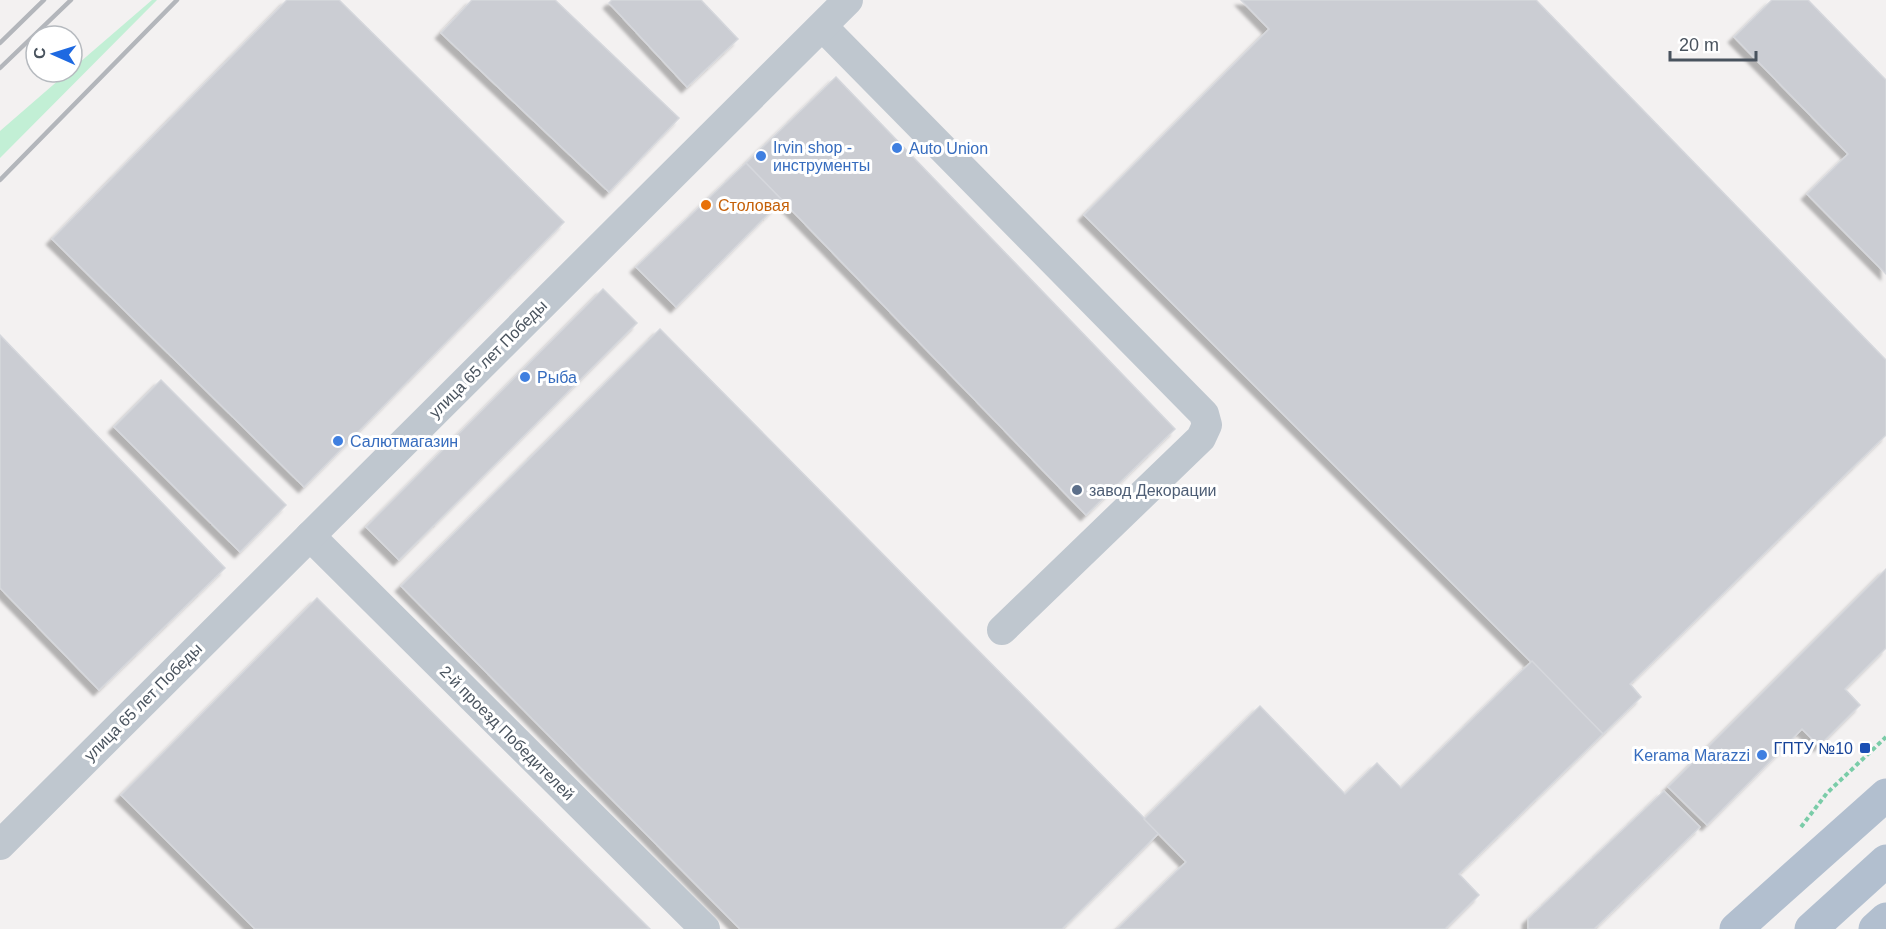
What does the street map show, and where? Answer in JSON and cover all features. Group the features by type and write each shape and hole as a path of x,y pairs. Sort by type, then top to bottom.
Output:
{"main road":[{"path":"1736,929 1886,795"},
{"path":"1811,929 1886,861"},
{"path":"1875,929 1886,919"}],"street":[{"name":"улица 65 лет Победы","path":"0,845 848,0"},
{"path":"823,27 1204,414 1207,425 1201,438 1002,630"},
{"name":"2-й проезд Победителей","path":"310,536 705,929"}],"green space":[{"path":"152,0 157,0 84,73 84,59"},
{"path":"54,84 74,84 0,158 0,131"}],"building":[{"path":"287,0 339,0 564,222 304,487 52,239"},
{"path":"472,0 555,0 679,118 609,192 441,33"},
{"path":"612,0 701,0 738,39 687,87 609,3"},
{"path":"1241,0 1536,0 1886,360 1886,435 1630,684 1641,697 1603,734 1084,215 1269,29"},
{"path":"1772,0 1808,0 1886,80 1886,274 1807,194 1848,154 1734,37"},
{"path":"836,77 1175,429 1086,515 746,163"},
{"path":"746,163 782,200 676,307 636,267"},
{"path":"603,289 637,323 399,560 366,527"},
{"path":"660,329 1159,833 1062,929 740,929 401,586"},
{"path":"0,335 225,568 99,690 0,588"},
{"path":"161,380 286,505 240,552 114,427"},
{"path":"1886,569 1886,648 1845,689 1860,705 1819,746 1802,729 1707,825 1668,787"},
{"path":"317,598 650,929 255,929 121,795"},
{"path":"1532,661 1603,734 1459,874 1479,895 1445,929 1117,929 1186,862 1144,819 1260,706 1345,794 1377,763 1401,788"},
{"path":"1664,791 1700,827 1594,929 1528,929 1528,919"}],"railway":[{"path":"0,43 44,0"},
{"path":"0,68 71,0"},
{"path":"0,180 177,0"}],"place":[{"name":"Auto Union","path":"897,148"},
{"name":"Irvin shop - инструменты","path":"761,156"},
{"name":"Столовая","path":"706,205"},
{"name":"Рыба","path":"525,377"},
{"name":"Салютмагазин","path":"338,441"},
{"name":"завод Декорации","path":"1077,490"},
{"name":"ГПТУ №10","path":"1865,748"},
{"name":"Kerama Marazzi","path":"1762,755"}]}
